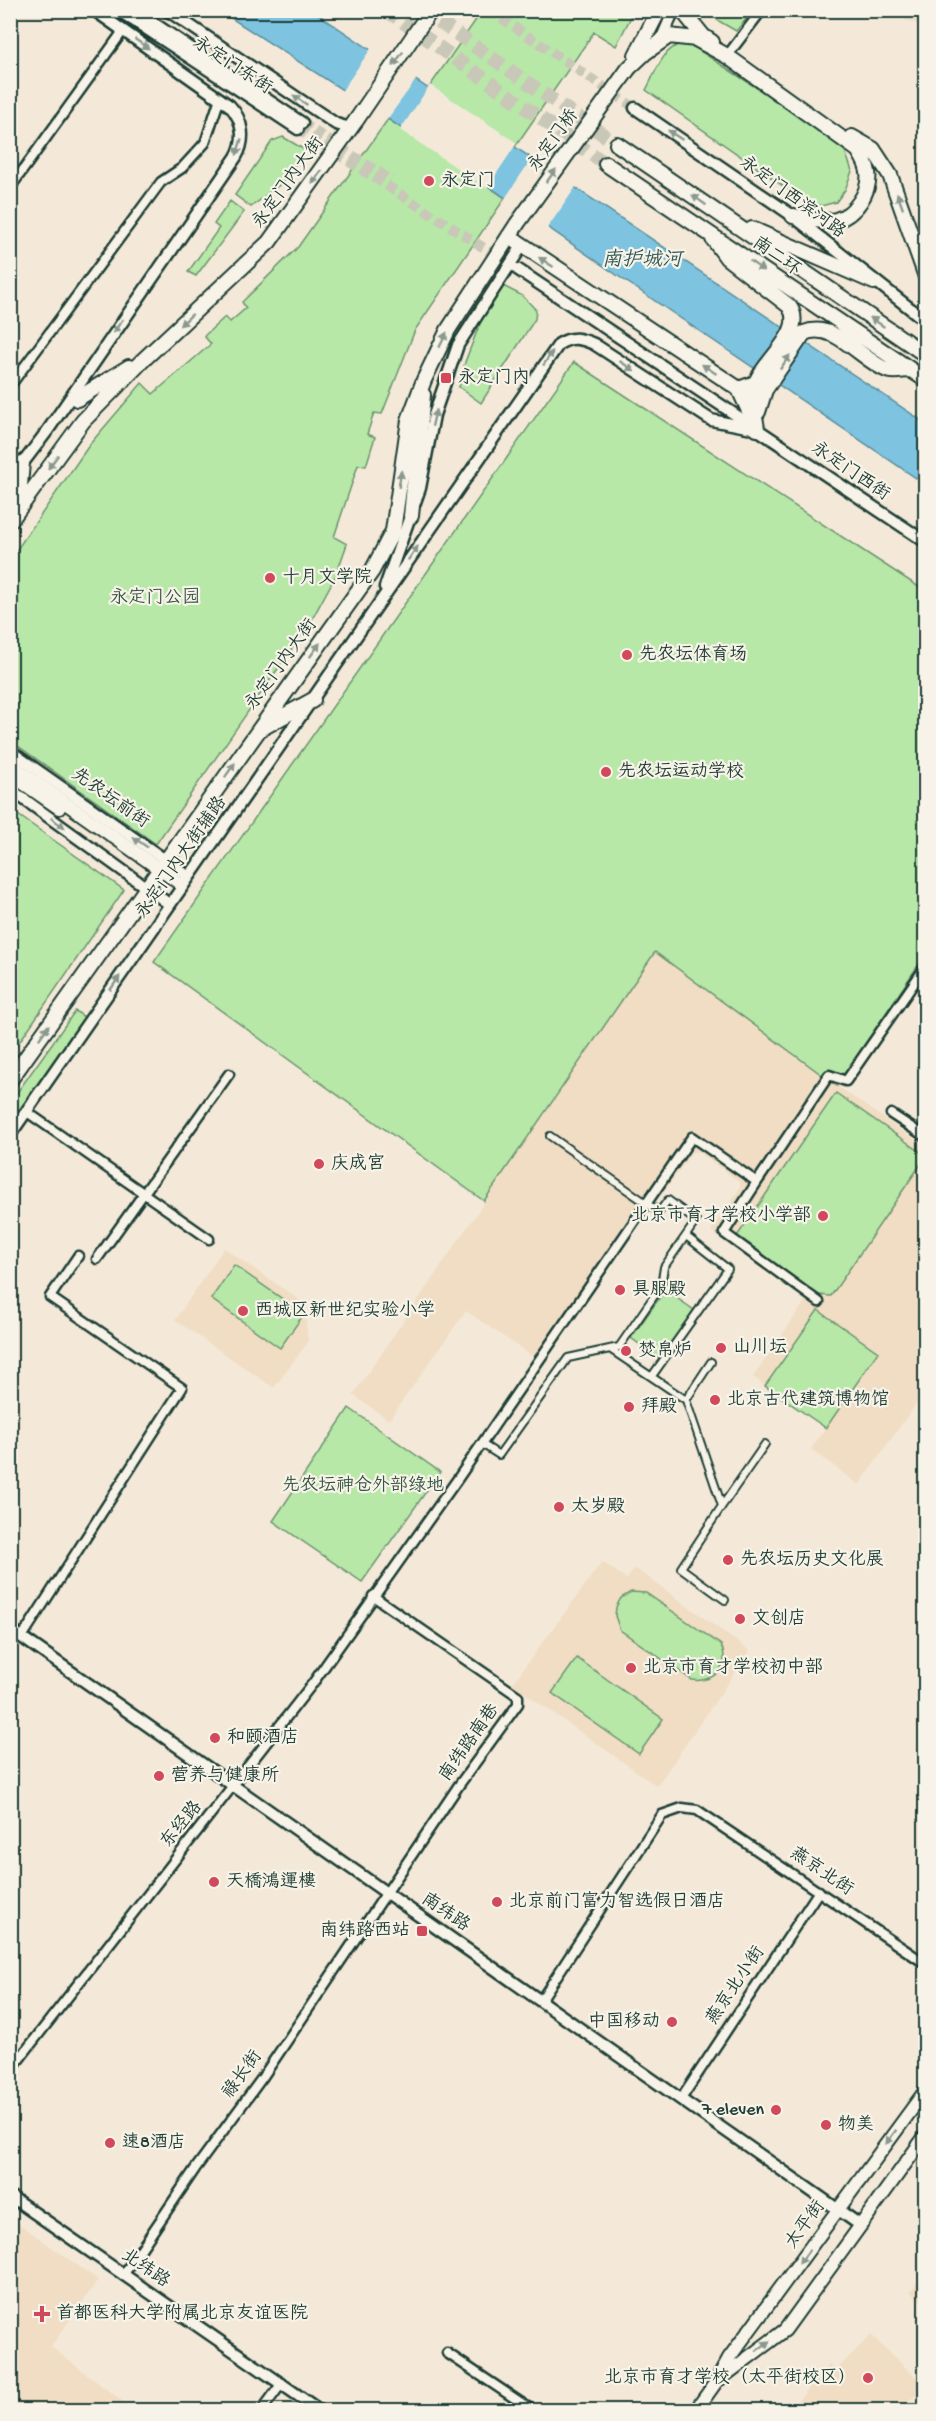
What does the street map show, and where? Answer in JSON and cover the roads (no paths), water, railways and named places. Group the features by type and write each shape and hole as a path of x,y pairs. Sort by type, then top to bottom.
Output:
{"main road":[{"path":"353,124 431,10"},
{"path":"629,68 649,34 659,10"},
{"path":"682,10 703,36 858,150 868,172 867,190 858,204 848,214 835,220 793,216"},
{"path":"629,68 646,52 669,36 696,39 728,55 873,150 890,175 926,277"},
{"name":"永定门桥","path":"509,236 629,68"},
{"name":"永定门内大街","path":"14,515 83,421 142,360 269,242 353,124"},
{"name":"南二环","path":"617,144 926,355"},
{"name":"南二环","path":"606,164 926,380"},
{"path":"723,217 874,282"},
{"path":"709,232 727,258 789,306 794,312 799,330 760,387 753,406 757,429"},
{"path":"509,236 739,389 757,429"},
{"name":"永定门内大街","path":"10,1080 372,571 393,531 409,420 424,380 448,330 509,236"},
{"path":"799,330 830,333 888,371 910,370"},
{"path":"77,399 142,360"},
{"path":"411,516 424,380"},
{"path":"739,389 760,387"},
{"path":"14,515 22,463"},
{"path":"257,730 313,700"},
{"name":"先农坛前街","path":"10,764 157,873"},
{"name":"先农坛前街","path":"10,774 157,873 183,884"},
{"name":"太平街","path":"696,2410 717,2382 729,2358 926,2090"},
{"name":"太平街","path":"717,2382 785,2330 926,2135"}],"street":[{"path":"10,480 48,430 239,153 242,138 240,122 233,110 220,98 94,10"},
{"name":"永定门东街","path":"118,10 300,126 134,10"},
{"path":"168,10 336,124 353,124"},
{"path":"660,42 674,10"},
{"path":"728,55 762,10"},
{"path":"10,189 123,31"},
{"path":"10,386 161,182 182,168 205,143 220,98"},
{"name":"永定门西滨河路","path":"635,108 793,216 926,321"},
{"path":"380,600 420,488 434,415 458,345 522,246"},
{"name":"永定门西街","path":"518,266 723,400 757,429 926,542"},
{"path":"380,600 553,350 566,339 577,337 594,344 711,420 757,429"},
{"path":"48,430 77,399"},
{"name":"永定门内大街辅路","path":"10,1135 380,600"},
{"name":"先农坛前街","path":"10,751 157,873 169,904"},
{"name":"先农坛前街","path":"10,789 157,873 183,884"},
{"path":"819,1302 724,1233 829,1075 846,1080 926,966"},
{"path":"97,1258 229,1074"},
{"path":"27,1112 209,1239"},
{"path":"891,1114 926,1137"},
{"path":"482,1444 499,1455 567,1358 619,1347 661,1286 664,1267 696,1221 668,1200 659,1212 549,1136"},
{"name":"东经路","path":"10,2071 313,1683 482,1444 692,1137 757,1182"},
{"path":"652,1376 728,1269 686,1236"},
{"path":"22,1637 182,1388 50,1297 78,1256"},
{"path":"610,1348 686,1400 722,1506"},
{"path":"686,1400 711,1362"},
{"path":"725,1600 681,1568 765,1444"},
{"name":"南纬路南巷","path":"374,1596 518,1696 518,1704 386,1893"},
{"name":"南纬路","path":"10,1629 860,2225"},
{"name":"燕京北街","path":"541,2000 662,1815 682,1808 697,1810 926,1964"},
{"name":"燕京北小街","path":"681,2099 819,1891"},
{"name":"禄长街","path":"124,2274 195,2169 262,2078 386,1893"},
{"name":"北纬路","path":"10,2196 319,2410"},
{"path":"447,2353 529,2408 527,2410"},
{"path":"262,2410 282,2383"}],"water":[{"name":"南护城河","path":"220,11 313,11 925,423 925,484 442,154"}],"tunnel":[{"path":"386,10 606,164"},
{"path":"422,10 617,144"},
{"path":"489,10 635,108"},
{"path":"302,123 391,180"},
{"path":"298,129 517,269"}],"place":[{"name":"永定门","path":"429,181"},
{"name":"永定门内","path":"446,378"},
{"name":"十月文学院","path":"270,578"},
{"name":"先农坛体育场","path":"627,655"},
{"name":"先农坛运动学校","path":"606,772"},
{"name":"庆成宫","path":"319,1164"},
{"name":"北京市育才学校小学部","path":"823,1216"},
{"name":"具服殿","path":"620,1290"},
{"name":"西城区新世纪实验小学","path":"243,1311"},
{"name":"山川坛","path":"721,1348"},
{"name":"焚帛炉","path":"626,1351"},
{"name":"北京古代建筑博物馆","path":"715,1400"},
{"name":"拜殿","path":"629,1407"},
{"name":"太岁殿","path":"559,1507"},
{"name":"先农坛历史文化展","path":"728,1560"},
{"name":"文创店","path":"740,1619"},
{"name":"北京市育才学校初中部","path":"631,1668"},
{"name":"和颐酒店","path":"215,1738"},
{"name":"营养与健康所","path":"159,1776"},
{"name":"天橋鴻運樓","path":"214,1882"},
{"name":"北京前门富力智选假日酒店","path":"497,1902"},
{"name":"南纬路西站","path":"422,1931"},
{"name":"中国移动","path":"672,2022"},
{"name":"7 eleven","path":"776,2110"},
{"name":"物美","path":"826,2125"},
{"name":"速8酒店","path":"110,2143"},
{"name":"首都医科大学附属北京友谊医院","path":"42,2314"},
{"name":"北京市育才学校（太平街校区）","path":"868,2378"}],"park label":[{"name":"永定门公园","path":"155,598"},
{"name":"先农坛神仓外部绿地","path":"363,1486"}]}
